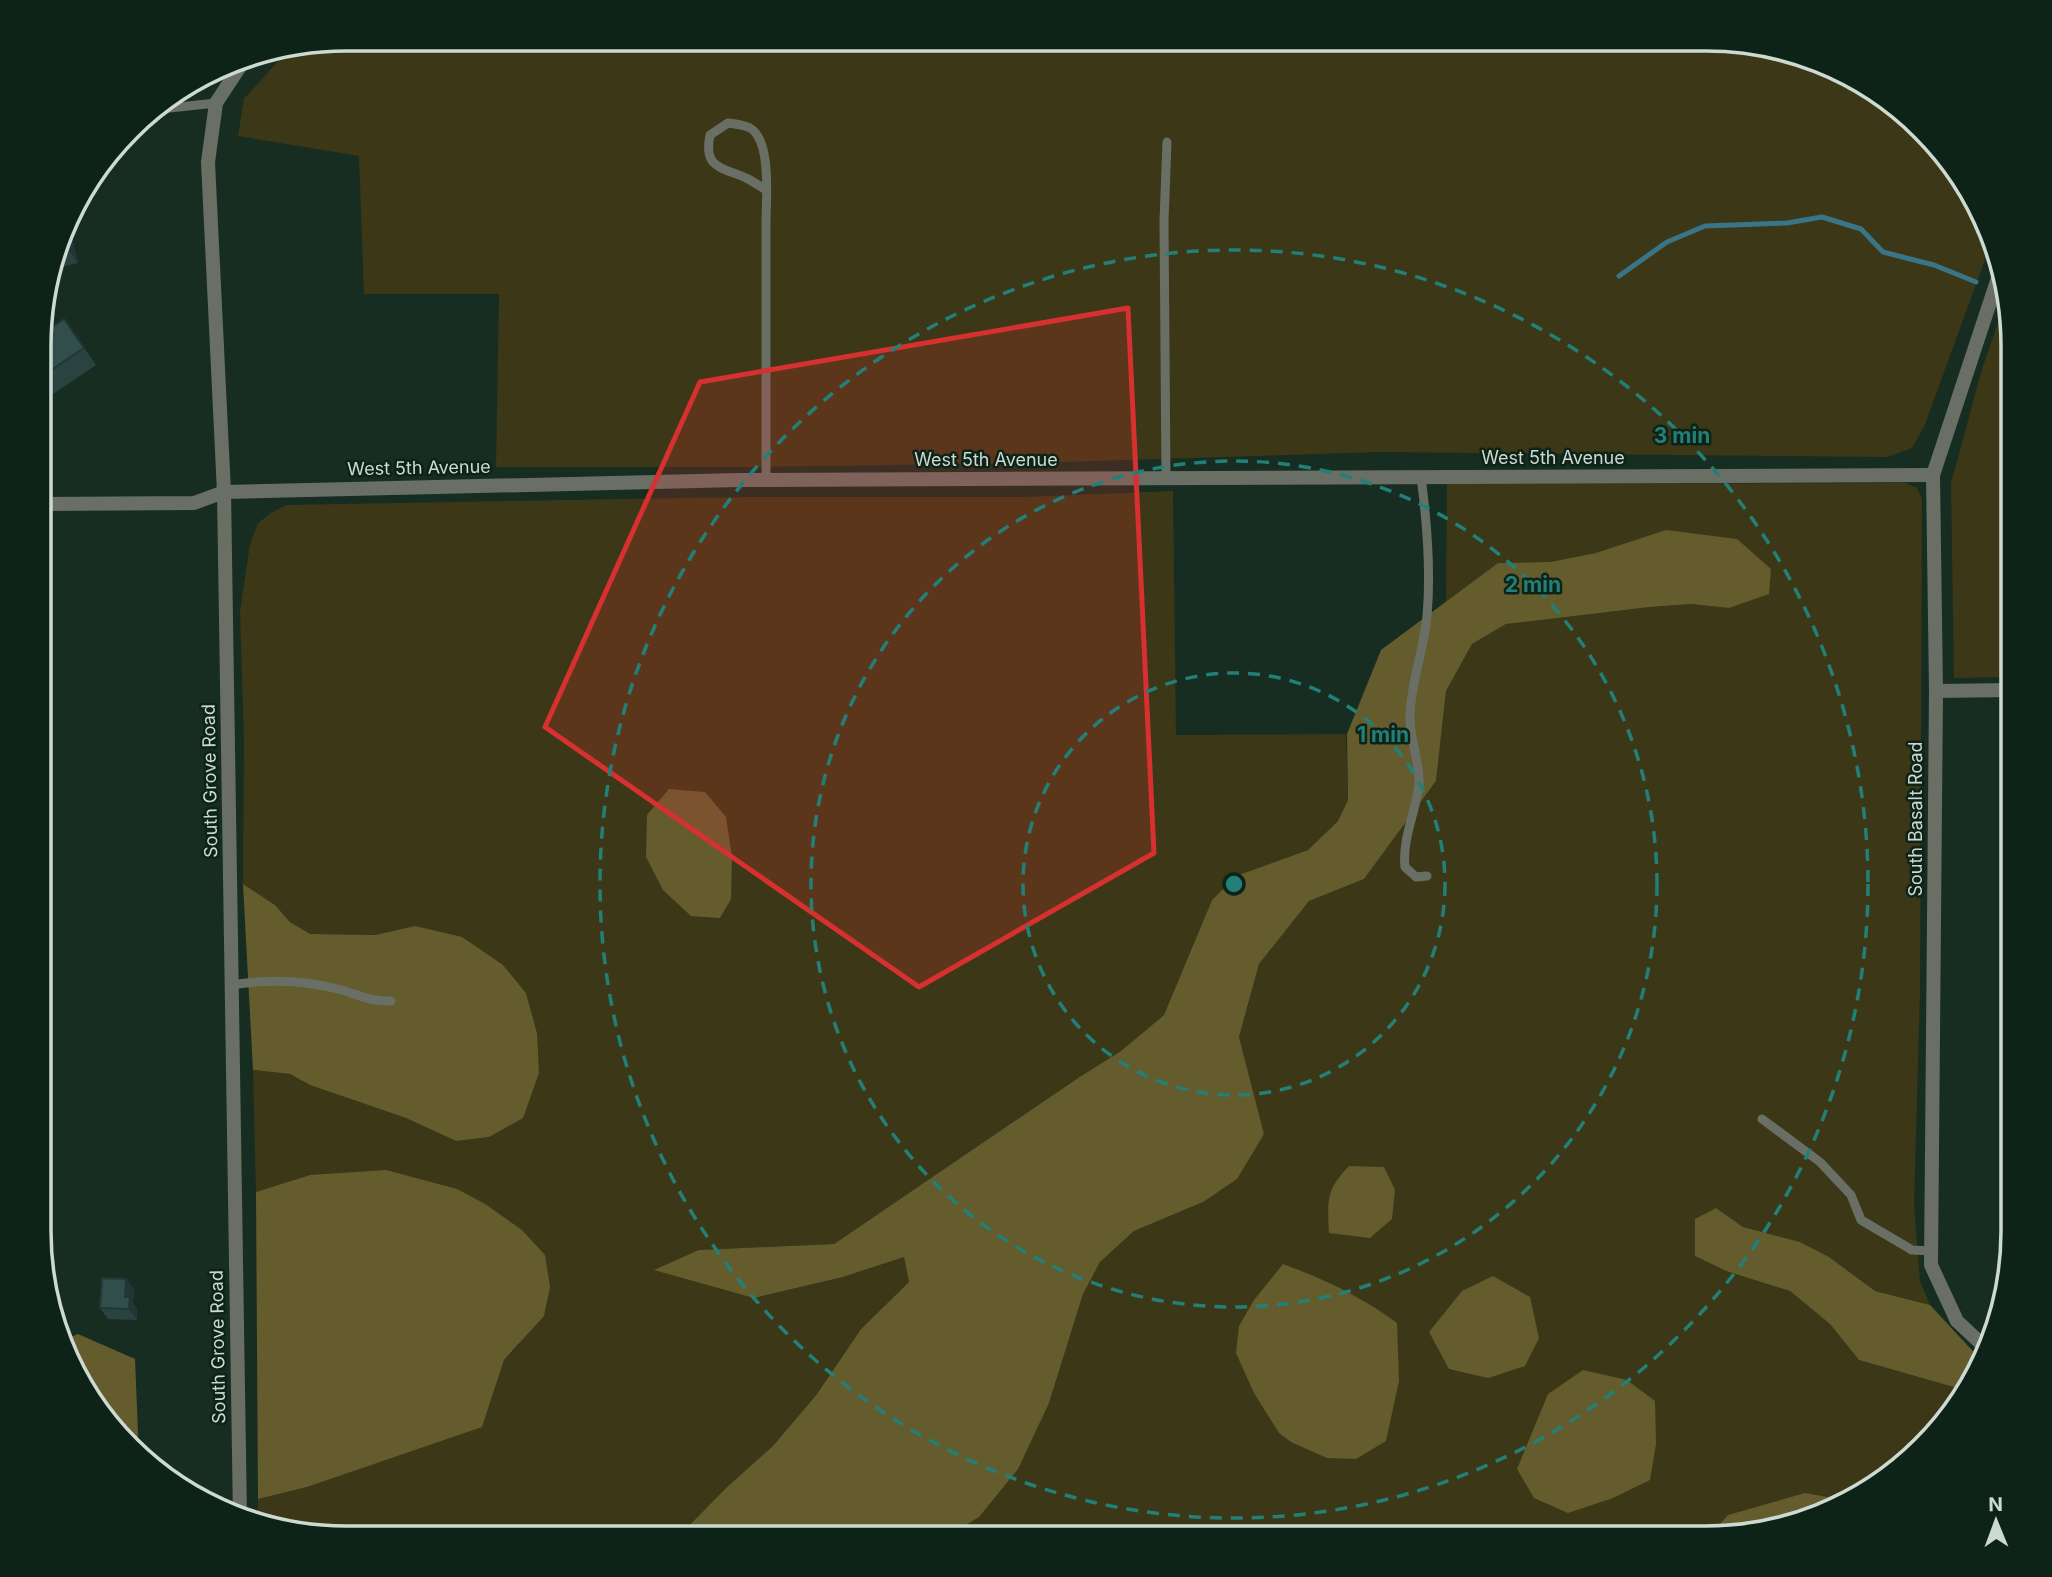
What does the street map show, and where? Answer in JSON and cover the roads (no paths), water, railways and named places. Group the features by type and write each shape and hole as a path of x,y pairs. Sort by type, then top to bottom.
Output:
{"street":[{"name":"South Grove Road","path":"235,1505 232,985 224,492 208,162 216,103 236,72"},
{"name":"South Basalt Road","path":"1980,1342 1957,1321 1931,1265 1936,691 1933,475 1995,286"},
{"name":"West 5th Avenue","path":"51,504 194,503 224,492 766,480 1933,475"},
{"path":"1936,691 2001,690"}],"lane":[{"path":"172,108 216,103"},
{"path":"766,190 713,163 707,150 710,135 728,123 749,127 760,138 765,155 766,190 766,480"},
{"path":"1166,478 1164,222 1167,142"},
{"path":"1421,477 1425,505 1428,604 1422,655 1410,713 1410,736 1419,781 1404,853 1405,867 1416,877 1427,876"},
{"path":"232,985 255,981 283,981 337,989 371,1001 391,1000"},
{"path":"1762,1119 1821,1162 1851,1195 1861,1220 1913,1250 1932,1251"}],"waterway":[{"path":"1619,276 1667,242 1705,226 1787,223 1822,217 1861,229 1883,252 1934,265 1976,282"}]}
